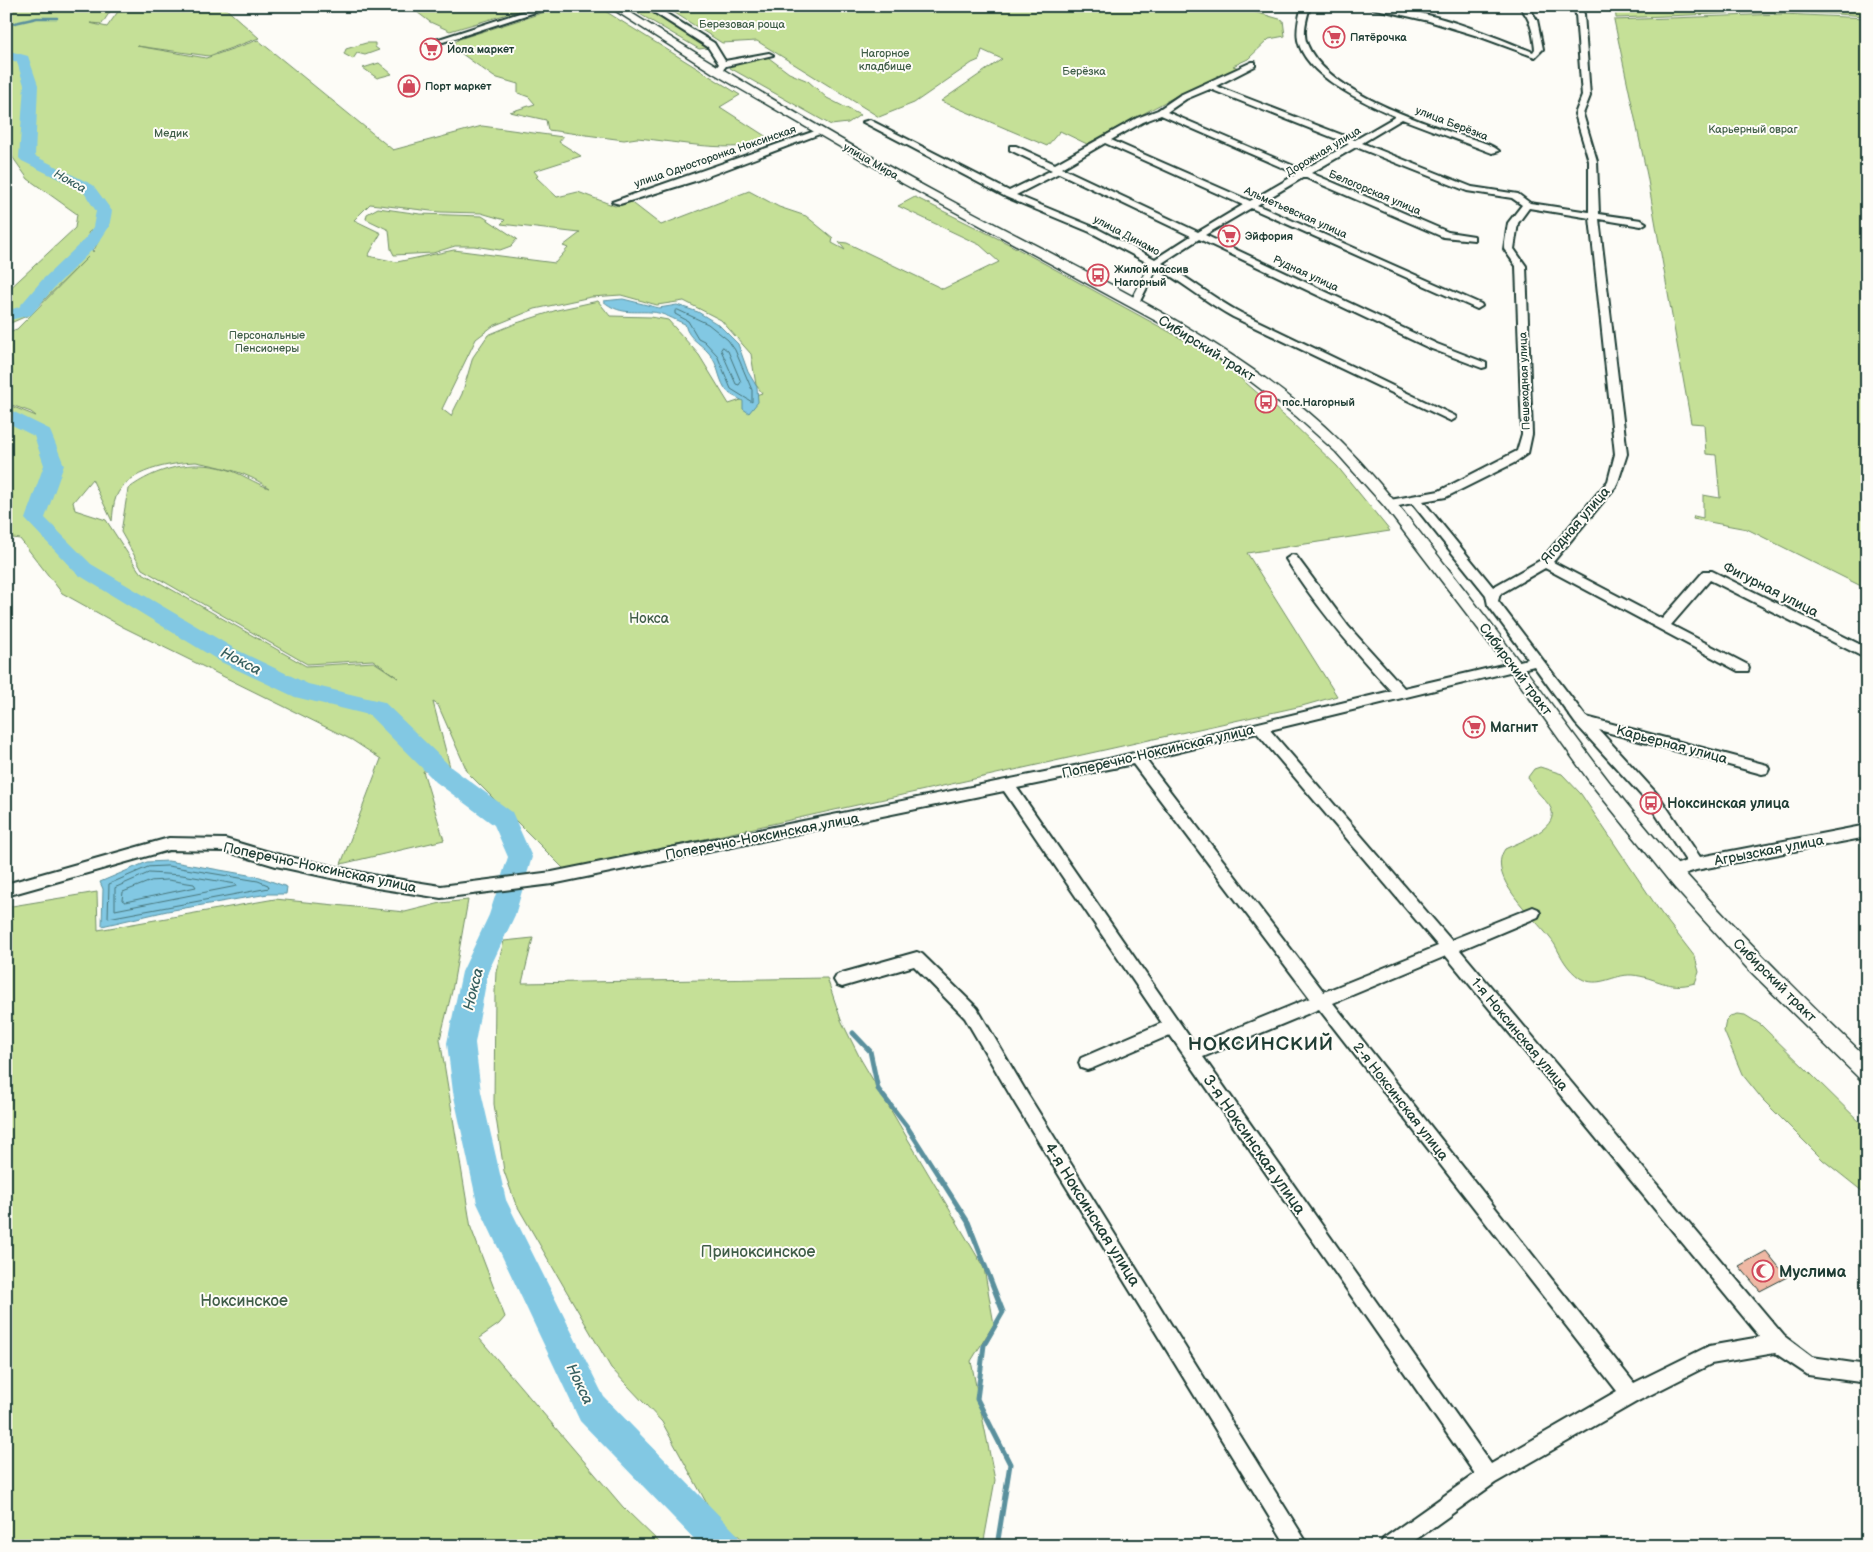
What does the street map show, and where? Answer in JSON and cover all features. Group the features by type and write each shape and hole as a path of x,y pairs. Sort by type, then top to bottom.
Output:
{"main road":[{"name":"улица Мира","path":"613,6 720,67 821,132 908,182 1135,303"},
{"name":"Сибирский тракт","path":"1135,303 1233,361 1280,396 1341,449 1390,504 1515,665 1598,780 1672,872 1754,962 1867,1072"}],"street":[{"path":"440,40 550,6"},
{"path":"648,6 711,45 720,67 769,55"},
{"path":"1306,6 1301,35 1303,44 1313,61 1325,74 1350,90 1400,116"},
{"path":"1367,6 1437,21 1481,34 1535,55 1539,49 1535,28 1528,9 1523,6"},
{"name":"Ягодная улица","path":"1492,594 1546,563 1613,482 1618,469 1620,454 1594,215 1593,161 1580,114 1586,96 1580,14 1576,6"},
{"path":"1009,195 1058,170 1057,167 1140,120 1161,112 1184,97 1252,64"},
{"path":"1210,86 1470,190 1515,196 1527,205 1641,222"},
{"name":"Белогорская улица","path":"1161,112 1446,235 1472,238"},
{"name":"Дорожная улица","path":"1155,263 1197,236 1305,175 1400,116"},
{"name":"улица Берёзка","path":"1400,116 1495,151"},
{"name":"улица Динамо","path":"867,122 1009,195 1093,230 1182,278 1212,302 1237,316 1451,418"},
{"name":"улица Односторонка Ноксинская","path":"617,202 692,179 740,159 821,132"},
{"name":"Альметьевская улица","path":"1105,140 1477,306"},
{"name":"Рудная улица","path":"1013,148 1433,346 1482,364"},
{"name":"Пешеходная улица","path":"1390,504 1442,494 1510,461 1522,452 1527,434 1521,266 1509,249 1513,224 1527,205"},
{"path":"1135,303 1155,263"},
{"path":"1415,499 1492,594 1492,602 1501,615 1581,720 1654,800 1696,864"},
{"path":"1292,559 1321,602 1363,654 1402,695"},
{"path":"1546,563 1743,668"},
{"name":"Фигурная улица","path":"1664,625 1708,574 1867,654"},
{"name":"Поперечно-Ноксинская улица","path":"6,890 169,844 225,846 276,860 358,878 441,892 552,878 1008,786 1136,758 1537,661"},
{"name":"Карьерная улица","path":"1581,720 1762,769"},
{"name":"1-я Ноксинская улица","path":"1260,728 1449,948 1778,1343 1808,1366 1867,1374"},
{"name":"2-я Ноксинская улица","path":"1136,758 1322,1000 1631,1394"},
{"name":"3-я Ноксинская улица","path":"1008,786 1192,1054 1488,1476"},
{"name":"Агрызская улица","path":"1672,872 1696,864 1867,831"},
{"path":"1192,1054 1532,913"},
{"name":"4-я Ноксинская улица","path":"842,980 917,959 971,1013 1033,1117 1299,1546"},
{"path":"1087,1063 1173,1026"},
{"path":"1390,1546 1488,1476 1631,1394 1709,1355 1778,1343"}],"green space":[{"path":"6,6 70,6 111,10 102,24 90,23 107,27 122,6 223,6 259,38 209,56 137,46 206,58 258,40 393,150 482,126 563,137 559,142 581,156 534,171 538,176 536,177 557,197 578,192 615,206 630,201 661,225 749,191 779,207 806,216 833,238 832,243 845,250 839,242 847,243 943,289 999,262 980,245 898,206 915,197 1007,243 1217,358 1290,421 1337,466 1390,531 1247,553 1337,696 1302,706 565,870 468,773 438,705 433,702 451,771 423,771 444,840 341,864 381,759 352,740 123,627 62,593 20,539 6,537 6,404 36,416 31,412 6,403 6,333 17,329 88,257 29,315 6,325 6,292 75,228 77,214 28,179 6,148","holes":["370,204 440,212 481,213 505,220 501,224 580,233 563,246 568,248 555,263 454,250 397,262 368,256 381,233 354,220","107,217 107,224 93,252 88,233","621,295 657,305 684,301 721,320 751,354 756,385 762,393 729,404 699,355 668,320 651,317 610,316 598,301 557,310 488,335 473,357 462,394 451,416 442,409 476,339 493,326 535,309 591,297","196,462 215,466 234,471 252,478 269,488 232,471 213,466 187,465 162,471 128,489 121,532 142,569 307,664 373,660 398,678 374,662 306,666 139,571 106,520 75,510 73,502 92,479 112,521 116,497 129,480 150,470 174,464"]},
{"path":"409,6 535,6 450,31 430,22"},
{"path":"564,6 597,6 740,95 720,107 773,141 757,145 723,147 637,138 624,140 548,130 546,120 510,112 535,104 529,97 518,93 518,84 494,77 451,46 459,39"},
{"path":"626,6 642,6 659,14 707,48 699,49"},
{"name":"Берёзка","path":"664,6 1135,6 1146,8 1149,6 1241,8 1283,20 1285,36 1269,39 1248,59 1233,66 1239,68 1178,95 1087,144 1060,131 1047,146 941,101 1002,59 982,50 979,60 914,103 879,117 757,41 722,43"},
{"path":"1615,6 1867,6 1867,16 1773,13 1616,18"},
{"name":"Карьерный овраг","path":"1782,14 1867,18 1867,589 1747,529 1693,519 1694,516 1703,518 1703,495 1720,498 1716,455 1706,454 1704,424 1691,423 1647,175 1614,20"},
{"path":"366,43 375,43 375,47 379,50 365,55 357,53 353,59 344,54 346,49"},
{"path":"765,55 789,73 808,81 827,98 860,115 848,123 831,125 730,68 733,61"},
{"path":"379,63 392,74 377,78 363,68"},
{"path":"378,208 420,214 482,216 517,239 511,246 500,250 474,246 455,246 433,253 394,255 391,249 389,230 366,219 367,214"},
{"path":"1540,767 1562,774 1581,794 1661,913 1695,957 1699,972 1695,983 1669,985 1632,975 1600,982 1587,981 1580,978 1568,967 1555,945 1517,900 1502,873 1501,861 1505,849 1538,833 1551,820 1552,813 1549,805 1528,777 1534,769"},
{"name":"Ноксинское","path":"97,892 98,930 275,899 405,912 441,903 468,900 452,991 440,1039 471,1228 505,1317 499,1324 479,1338 623,1507 663,1546 6,1546 6,907"},
{"name":"Приноксинское","path":"533,938 522,983 827,978 841,1020 860,1058 984,1268 994,1324 971,1361 995,1480 983,1546 750,1546 712,1513 662,1422 611,1368 515,1202 504,1171 494,1104 496,972 504,941"},
{"path":"1737,1014 1745,1015 1761,1025 1867,1129 1867,1195 1823,1160 1763,1100 1742,1074 1724,1031 1726,1020 1730,1016"}],"water":[{"path":"623,299 659,308 677,305 698,312 719,325 738,344 748,372 757,387 758,402 749,413 743,409 743,401 727,391 710,354 693,339 685,324 655,312 620,310 603,301"},
{"path":"168,861 260,877 287,887 286,894 268,894 167,911 102,926 103,889 100,882 147,862"}],"building":[{"name":"Муслима","path":"1766,1251 1787,1277 1760,1291 1739,1266"}],"waterway":[{"path":"6,25 37,18 57,18"},
{"name":"Нокса","path":"6,54 23,59 31,85 27,158 88,188 104,211 101,227 91,242 48,284 25,311 6,316"},
{"name":"Нокса","path":"6,414 42,433 54,465 35,519 84,569 229,656 303,691 376,708 444,775 503,819 520,857 502,915 475,972 461,1043 467,1092 492,1203 592,1409 725,1546"},
{"path":"853,1033 870,1051 878,1089 908,1128 968,1222 1003,1312 984,1345 977,1399 1010,1464 997,1546"}],"place":[{"name":"Пятёрочка","path":"1334,37"},
{"name":"Йола маркет","path":"431,49"},
{"name":"Порт маркет","path":"409,86"},
{"name":"Эйфория","path":"1229,236"},
{"name":"Жилой массив Нагорный","path":"1098,275"},
{"name":"пос.Нагорный","path":"1266,402"},
{"name":"Магнит","path":"1474,727"},
{"name":"Ноксинская улица","path":"1651,803"},
{"name":"Муслима","path":"1763,1271"}],"district":[{"name":"НОКСИНСКИЙ","path":"1261,1043"}],"park label":[{"name":"Березовая роща","path":"742,24"},
{"name":"Нагорное кладбище","path":"885,59"},
{"name":"Медик","path":"171,133"},
{"name":"Персональные Пенсионеры","path":"267,341"}]}
